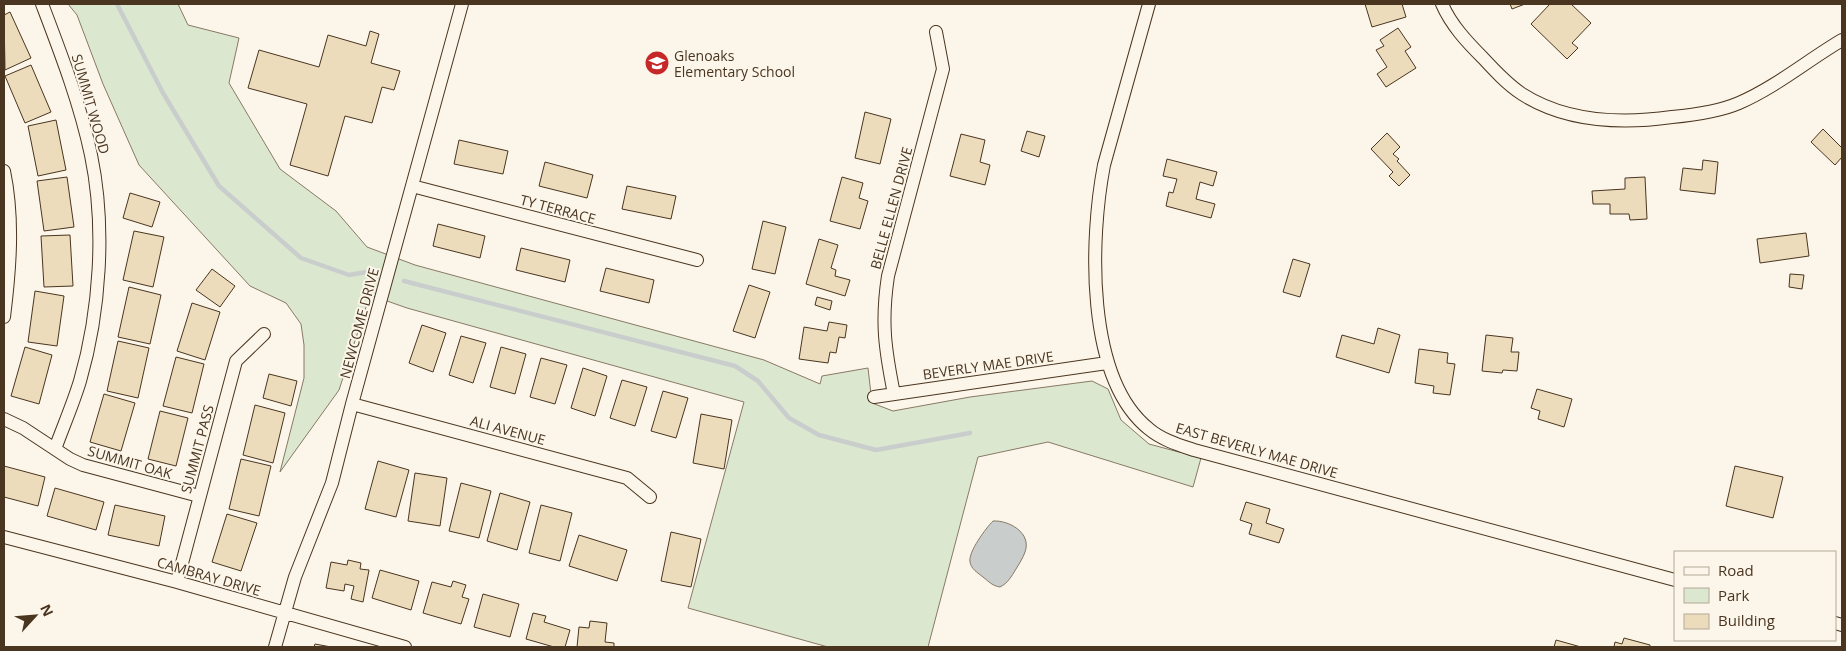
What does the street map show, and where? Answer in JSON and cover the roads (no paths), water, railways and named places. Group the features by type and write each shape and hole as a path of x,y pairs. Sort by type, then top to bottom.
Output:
{"street":[{"name":"SUMMIT WOOD","path":"42,4 70,77 92,157 98,204 99,250 96,302 80,382 55,449"},
{"name":"NEWCOME DRIVE","path":"275,647 295,577 332,483 462,4"},
{"name":"EAST BEVERLY MAE DRIVE","path":"1149,4 1104,165 1095,232 1095,273 1107,363 1122,399 1134,414 1149,430 1168,441 1194,450 1674,580"},
{"path":"1442,4 1469,44 1505,82 1523,95 1546,106 1574,115 1606,120 1653,120 1699,114 1738,104 1764,90 1842,40"},
{"name":"BELLE ELLEN DRIVE","path":"894,394 885,346 884,299 888,276 943,69 936,32"},
{"path":"4,171 10,229 9,276 4,317"},
{"name":"TY TERRACE","path":"412,186 697,260"},
{"name":"SUMMIT PASS","path":"177,582 236,361 264,334"},
{"name":"BEVERLY MAE DRIVE","path":"874,397 1107,363"},
{"name":"ALI AVENUE","path":"352,404 627,478 650,497"},
{"name":"SUMMIT OAK","path":"4,418 83,465 199,496"},
{"name":"CAMBRAY DRIVE","path":"4,537 177,582 404,647"}],"waterway":[{"path":"117,4 163,93 219,186 301,258 349,275 373,271"},
{"path":"404,281 735,366 758,381 789,418 819,435 876,450 970,433"}],"place":[{"name":"Glenoaks Elementary School","path":"657,63"}]}
